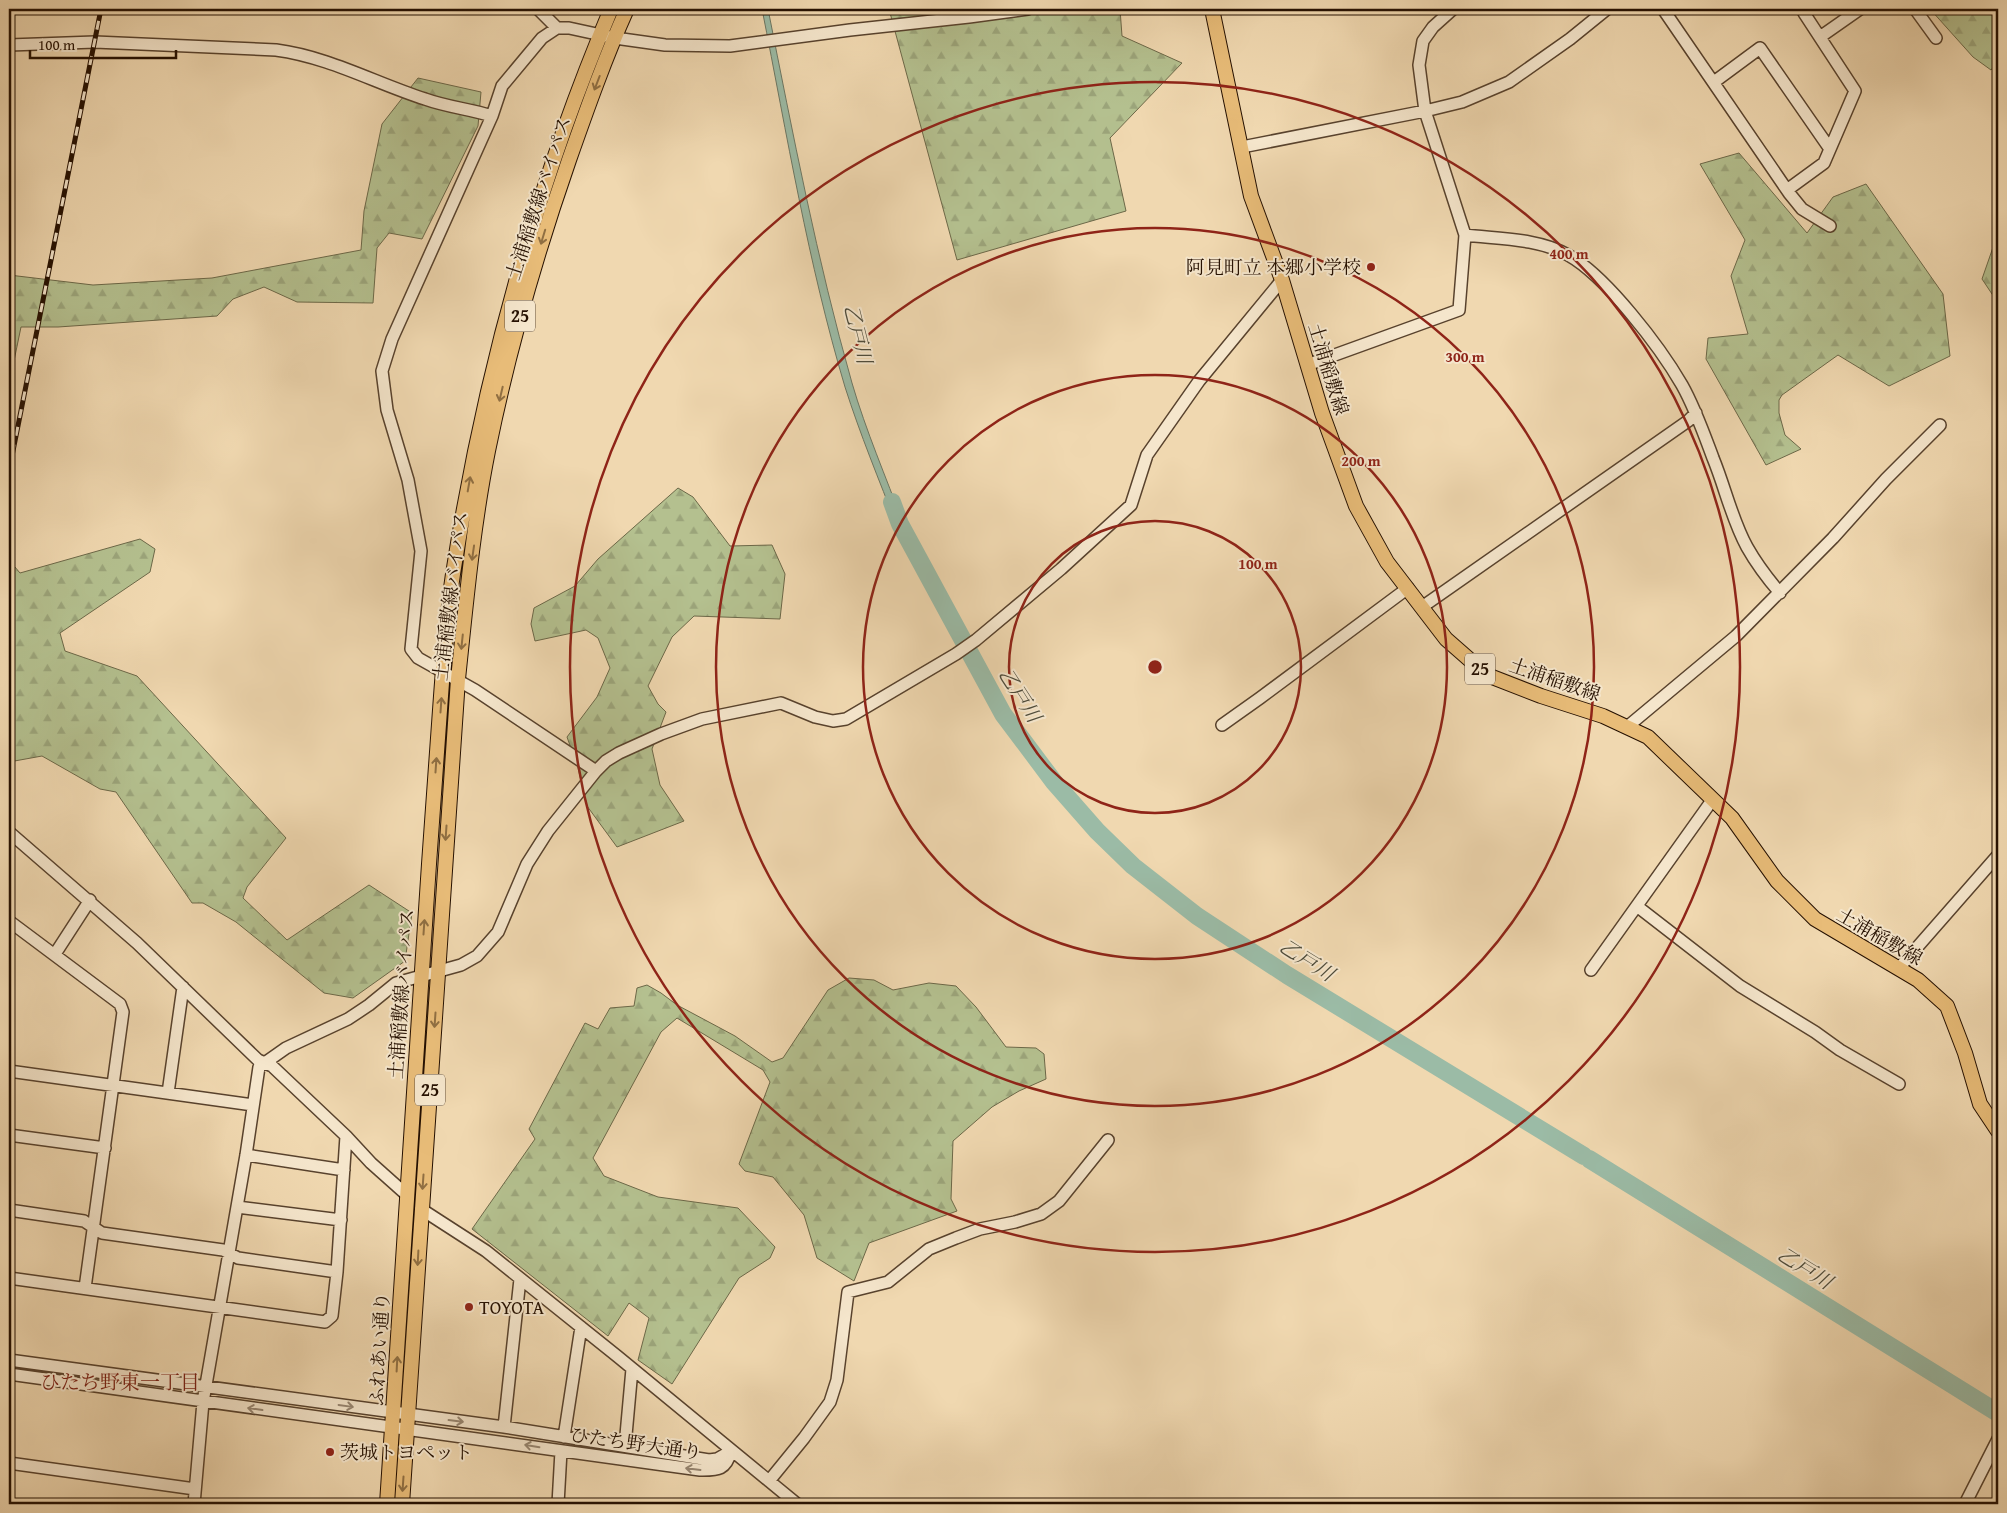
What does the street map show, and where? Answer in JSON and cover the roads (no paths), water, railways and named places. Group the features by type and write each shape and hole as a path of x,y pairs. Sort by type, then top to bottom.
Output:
{"main road":[{"name":"土浦稲敷線バイパス","path":"408,1196 421,975 443,671 453,576 474,454 487,395 520,268 570,112 611,9"},
{"name":"土浦稲敷線バイパス","path":"421,1209 458,679 466,604 488,452 514,339 546,226 584,117 627,9"},
{"name":"土浦稲敷線","path":"1212,9 1251,196 1282,280 1322,413 1356,506 1387,562 1446,639 1486,675 1541,696 1603,716 1648,737 1732,818 1777,881 1815,920 1918,980 1947,1006 1965,1053 1980,1104 1998,1131"},
{"name":"ふれあい通り","path":"401,1414 408,1196"},
{"name":"ふれあい通り","path":"402,1504 400,1429 421,1209"},
{"name":"ふれあい通り","path":"387,1504 400,1429"}],"street":[{"path":"538,9 557,28"},
{"path":"596,771 458,679 415,656 411,649 421,551 408,480 387,410 382,371 392,339 492,116 502,86 546,34 557,28 569,28 614,38 665,45 730,46 1028,9"},
{"path":"1307,365 1459,310 1464,235 1426,111 1419,65 1423,41 1433,27 1453,9"},
{"path":"1242,147 1426,111 1462,102 1509,82 1570,39 1607,9"},
{"path":"1663,9 1787,190 1802,209 1830,226"},
{"path":"1820,38 1860,9"},
{"path":"1915,9 1936,38"},
{"path":"1787,190 1824,163 1855,91 1804,13"},
{"path":"9,45 95,42 276,50 301,53 330,62 426,100 492,116"},
{"path":"1714,82 1760,48 1830,149"},
{"path":"1464,235 1542,244 1568,255 1595,274 1652,341 1682,384 1696,413 1747,547 1768,579 1780,593"},
{"path":"194,1504 203,1402 238,1207 259,1067 286,1048 348,1019 396,983 421,975 439,972 467,962 477,956 498,932 527,864 548,831 596,771 606,761 619,753 702,719 781,703 815,717 834,720 846,719 959,652 972,642 1061,569 1131,505 1147,455 1199,381 1282,280"},
{"path":"1422,608 1696,413"},
{"path":"1627,727 1736,636 1780,593 1886,479 1940,425"},
{"path":"1222,725 1408,588"},
{"path":"1591,970 1713,799"},
{"path":"9,832 90,900 258,1060 272,1066 346,1136 371,1163 408,1196"},
{"path":"1899,968 1998,855"},
{"path":"55,954 90,900"},
{"path":"1638,906 1740,986 1815,1032 1840,1050 1899,1084"},
{"path":"9,921 120,1004 123,1012 85,1288"},
{"path":"168,1093 182,987"},
{"path":"9,1071 114,1084 253,1105"},
{"path":"9,1135 105,1148"},
{"path":"9,1278 325,1322 332,1316 337,1272 346,1136"},
{"path":"769,1481 830,1402 837,1380 848,1292 888,1282 929,1249 956,1238 980,1229 1015,1222 1041,1214 1059,1202 1108,1140"},
{"path":"246,1155 344,1170"},
{"path":"238,1207 341,1220"},
{"path":"421,1209 486,1251 797,1504"},
{"path":"9,1210 84,1221 102,1233 223,1250 238,1258 337,1272"},
{"path":"504,1427 520,1279"},
{"path":"564,1437 581,1327"},
{"name":"ひたち野大通り","path":"9,1360 504,1427 709,1460 717,1460 731,1451"},
{"path":"625,1446 632,1369"},
{"name":"ひたち野大通り","path":"9,1374 700,1470 716,1470 729,1460 731,1451"},
{"path":"1966,1504 1998,1439"},
{"path":"558,1504 561,1451"},
{"path":"9,1462 195,1490"}],"waterway":[{"name":"乙戸川","path":"892,502 900,524 1003,714 1054,782 1097,831 1133,866 1197,916 1287,975 1584,1156"},
{"name":"乙戸川","path":"1589,1159 1998,1413"}],"railway":[{"path":"9,471 101,9"}],"place":[{"name":"阿見町立 本郷小学校","path":"1371,267"},
{"name":"TOYOTA","path":"469,1307"},
{"name":"茨城トヨペット","path":"330,1452"}],"district":[{"name":"ひたち野東一丁目","path":"120,1382"}]}
